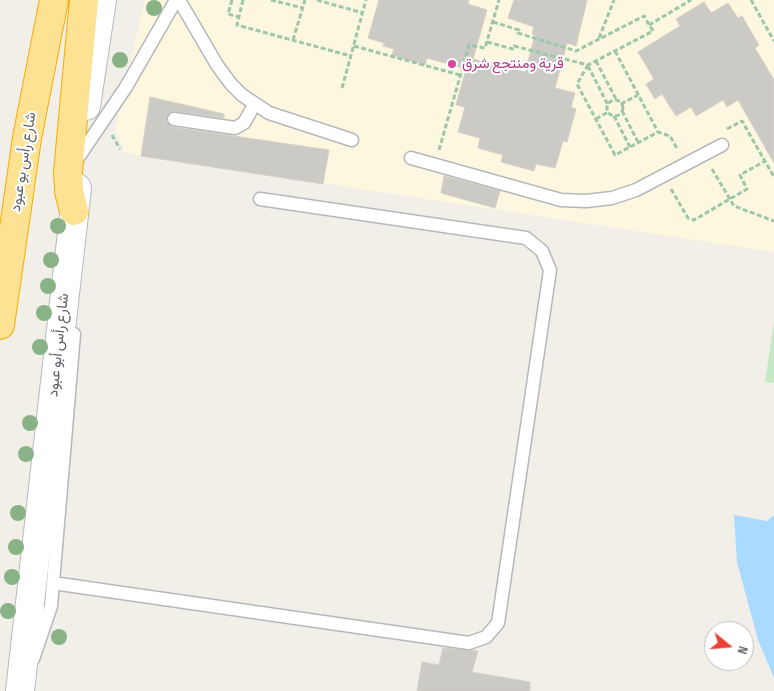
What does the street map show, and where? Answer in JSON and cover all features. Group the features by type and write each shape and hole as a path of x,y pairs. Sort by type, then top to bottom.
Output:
{"highway":[{"name":"شارع رأس بو عبود","path":"0,326 27,138 54,0"},
{"path":"74,211 69,191 68,172 84,0"}],"street":[{"name":"شارع رأس أبو عبود","path":"20,688 80,155 102,0"}],"lane":[{"path":"80,155 126,87 178,0 231,84 254,105 291,122 352,140"},
{"path":"174,119 235,128 244,122 254,105"},
{"path":"411,158 561,200 586,202 612,198 636,190 722,145"},
{"path":"53,583 469,643 486,637 498,623 550,270 542,251 526,238 260,199"},
{"path":"20,688 46,624 51,606 80,259 74,211"}],"path":[{"path":"232,0 228,14 238,17"},
{"path":"243,0 237,25 351,56"},
{"path":"271,0 302,8"},
{"path":"293,40 305,0"},
{"path":"317,0 362,14"},
{"path":"342,88 366,0"},
{"path":"435,165 469,45 485,48 500,0"},
{"path":"598,40 614,0"},
{"path":"650,25 691,0"},
{"path":"751,0 774,41"},
{"path":"493,22 519,30 518,33 576,51 644,16 653,31 588,65 577,84 615,155 658,132"},
{"path":"487,42 514,49 514,46 588,65 608,105 608,112"},
{"path":"354,46 460,76"},
{"path":"615,51 658,132 670,136 686,164"},
{"path":"596,61 617,101 622,104"},
{"path":"622,104 638,95"},
{"path":"608,105 617,101"},
{"path":"622,104 622,111 638,142"},
{"path":"614,116 622,111"},
{"path":"596,119 608,112"},
{"path":"608,112 614,116 630,147"},
{"path":"722,145 726,129 742,121 774,177"},
{"path":"704,155 729,200 739,209 774,220"},
{"path":"664,176 691,220 747,189 740,175 765,161"}],"shaded area":[{"name":"قرية ومنتجع شرق","path":"145,0 774,0 774,252 125,153 115,129"}],"green space":[{"path":"774,322 774,383 765,382"}],"water":[{"path":"734,515 767,521 774,515 774,678 758,640 737,562"}],"building":[{"path":"379,0 469,0 468,4 487,10 473,59 525,72 535,35 532,34 534,27 508,18 514,0 587,0 576,46 567,43 555,88 575,93 571,107 576,109 567,142 563,141 555,168 536,164 534,171 501,162 503,155 478,148 480,138 458,132 465,107 456,105 466,69 427,58 425,65 392,55 394,49 383,46 384,43 368,38"},
{"path":"704,2 711,13 728,3 738,18 742,16 759,45 755,48 774,80 774,163 738,100 727,107 723,100 696,116 691,107 676,116 662,94 655,99 646,84 654,79 638,52 680,26 676,19"},
{"path":"150,97 224,114 224,118 171,111 166,118 172,127 329,150 323,184 141,156"},
{"path":"444,176 500,191 495,208 441,193"},
{"path":"443,648 478,651 472,672 530,682 530,691 417,691 422,662 439,665"}],"place":[{"name":"قرية ومنتجع شرق","path":"452,64"}]}
